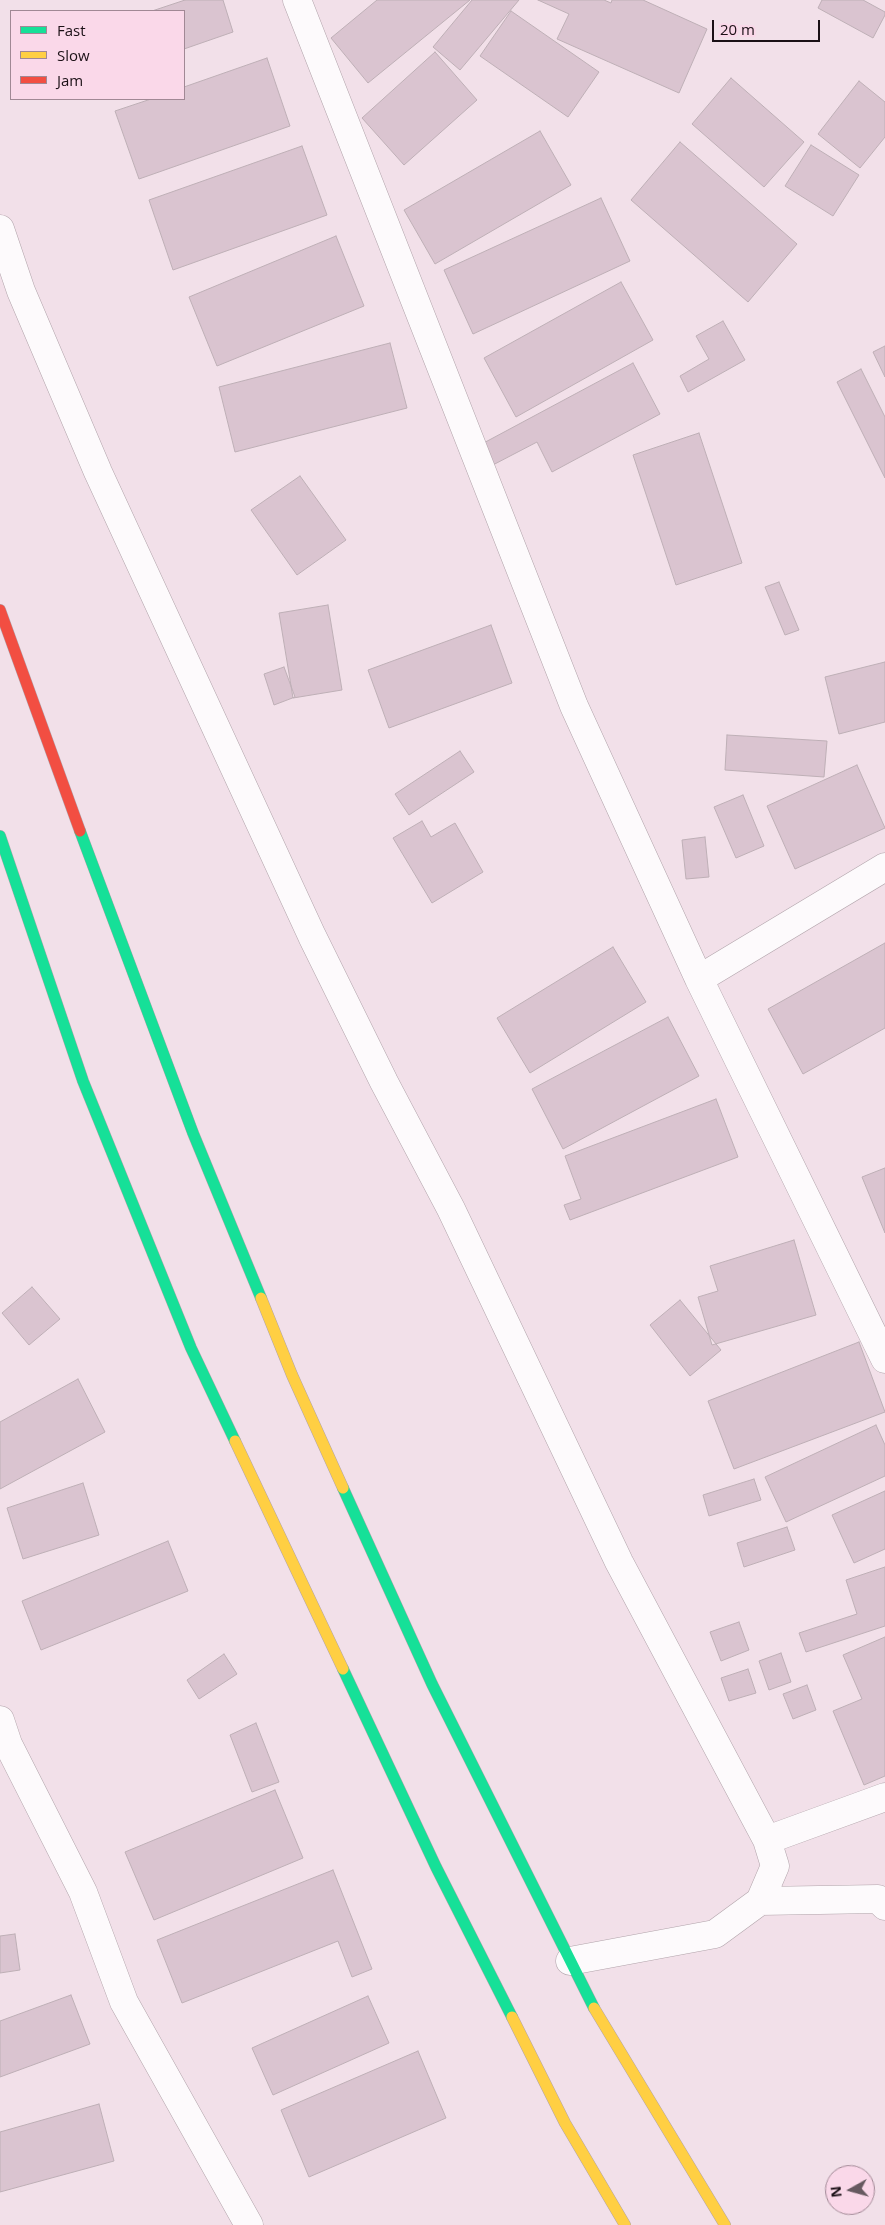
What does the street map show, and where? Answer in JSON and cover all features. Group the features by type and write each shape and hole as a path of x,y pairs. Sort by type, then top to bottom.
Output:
{"main road":[{"path":"0,610 58,773 193,1133 288,1366 432,1684 570,1961 592,2004 725,2225"},
{"path":"0,836 83,1081 191,1348 436,1866 565,2124 625,2225"}],"street":[{"path":"298,0 574,706 699,979 885,1359"},
{"path":"0,229 21,291 98,472 312,936 384,1082 451,1209 619,1562 767,1840 775,1866 760,1901 714,1934 570,1961"},
{"path":"699,979 885,868"},
{"path":"0,1720 8,1744 83,1892 124,2002 249,2225"},
{"path":"767,1840 885,1797"},
{"path":"760,1901 878,1899 885,1906"}],"building":[{"path":"185,0 223,0 233,32 185,49 185,10 155,10"},
{"path":"377,0 470,0 368,83 331,38"},
{"path":"472,0 519,0 460,70 433,47"},
{"path":"538,0 604,0 611,3 612,0 643,0 707,29 679,93 557,39 569,14"},
{"path":"822,0 863,0 885,12 885,15 873,38 818,8"},
{"path":"511,11 599,72 568,117 480,56"},
{"path":"435,52 477,100 404,165 362,118"},
{"path":"267,58 290,126 139,179 115,111 148,100 185,100 185,87"},
{"path":"731,78 804,142 764,187 692,124"},
{"path":"859,81 885,102 885,137 860,168 818,134"},
{"path":"540,131 571,185 435,264 404,210"},
{"path":"680,142 797,244 748,302 631,200"},
{"path":"811,145 859,175 833,216 785,186"},
{"path":"302,146 327,215 173,270 149,200"},
{"path":"601,198 630,261 473,334 444,270"},
{"path":"336,236 364,306 217,366 189,297"},
{"path":"621,282 653,340 516,417 484,358"},
{"path":"723,321 745,360 688,392 680,376 709,359 696,336"},
{"path":"390,343 407,408 235,452 219,387"},
{"path":"885,346 885,377 873,352"},
{"path":"633,363 660,414 552,472 537,442 489,467 478,446"},
{"path":"861,369 885,417 885,478 837,382"},
{"path":"699,433 742,563 676,585 633,455"},
{"path":"300,476 346,540 297,575 251,510"},
{"path":"779,582 799,630 785,635 765,587"},
{"path":"328,605 342,690 293,698 279,613"},
{"path":"491,625 512,683 389,728 368,670"},
{"path":"885,662 885,722 839,734 825,677"},
{"path":"284,667 295,697 274,705 264,674"},
{"path":"727,735 827,741 824,777 725,770"},
{"path":"460,751 474,772 409,815 395,794"},
{"path":"857,765 885,828 795,869 767,806"},
{"path":"743,795 764,846 736,858 714,807"},
{"path":"422,821 431,837 455,823 483,872 432,903 393,838"},
{"path":"705,837 709,877 686,879 682,840"},
{"path":"885,943 885,1028 803,1074 768,1009"},
{"path":"613,947 646,1002 530,1073 497,1018"},
{"path":"668,1017 699,1076 563,1149 532,1089"},
{"path":"716,1099 738,1157 570,1220 564,1205 581,1199 565,1156"},
{"path":"885,1168 885,1233 862,1177"},
{"path":"794,1240 816,1315 712,1345 698,1297 718,1291 710,1266"},
{"path":"32,1287 60,1319 29,1345 2,1313"},
{"path":"680,1300 721,1350 690,1376 650,1325"},
{"path":"859,1342 885,1412 734,1469 708,1401"},
{"path":"78,1379 105,1432 0,1489 0,1422"},
{"path":"876,1425 885,1445 885,1476 786,1522 765,1477"},
{"path":"754,1479 761,1500 709,1516 703,1495"},
{"path":"83,1483 99,1535 23,1559 7,1508"},
{"path":"885,1491 885,1549 854,1563 832,1515"},
{"path":"787,1527 795,1550 744,1567 737,1543"},
{"path":"168,1541 188,1591 41,1650 22,1601"},
{"path":"885,1567 885,1626 806,1652 799,1633 857,1614 846,1580"},
{"path":"739,1622 749,1650 721,1661 710,1632"},
{"path":"885,1637 885,1776 864,1785 833,1711 862,1699 843,1655"},
{"path":"781,1653 791,1682 769,1690 759,1661"},
{"path":"224,1654 237,1674 199,1699 187,1680"},
{"path":"748,1669 756,1693 729,1701 721,1678"},
{"path":"807,1685 816,1710 793,1719 783,1694"},
{"path":"256,1723 279,1782 252,1792 230,1735"},
{"path":"275,1790 303,1858 154,1920 125,1852"},
{"path":"333,1870 372,1969 352,1977 338,1941 182,2003 157,1940"},
{"path":"15,1934 20,1970 0,1973 0,1936"},
{"path":"71,1995 90,2044 0,2077 0,2021"},
{"path":"368,1996 389,2043 273,2095 252,2048"},
{"path":"418,2051 446,2118 309,2177 281,2110"},
{"path":"99,2104 114,2161 0,2192 0,2132"}],"traffic: fast":[{"path":"80,831 193,1133 261,1298"},
{"path":"0,836 83,1081 191,1348 235,1441"},
{"path":"343,1488 432,1684 594,2008"},
{"path":"343,1669 436,1867 512,2017"}],"traffic: slow":[{"path":"261,1298 292,1375 343,1488"},
{"path":"235,1441 343,1669"},
{"path":"594,2008 725,2225"},
{"path":"512,2017 565,2123 625,2225"}],"traffic: jam":[{"path":"0,610 80,831"}]}
